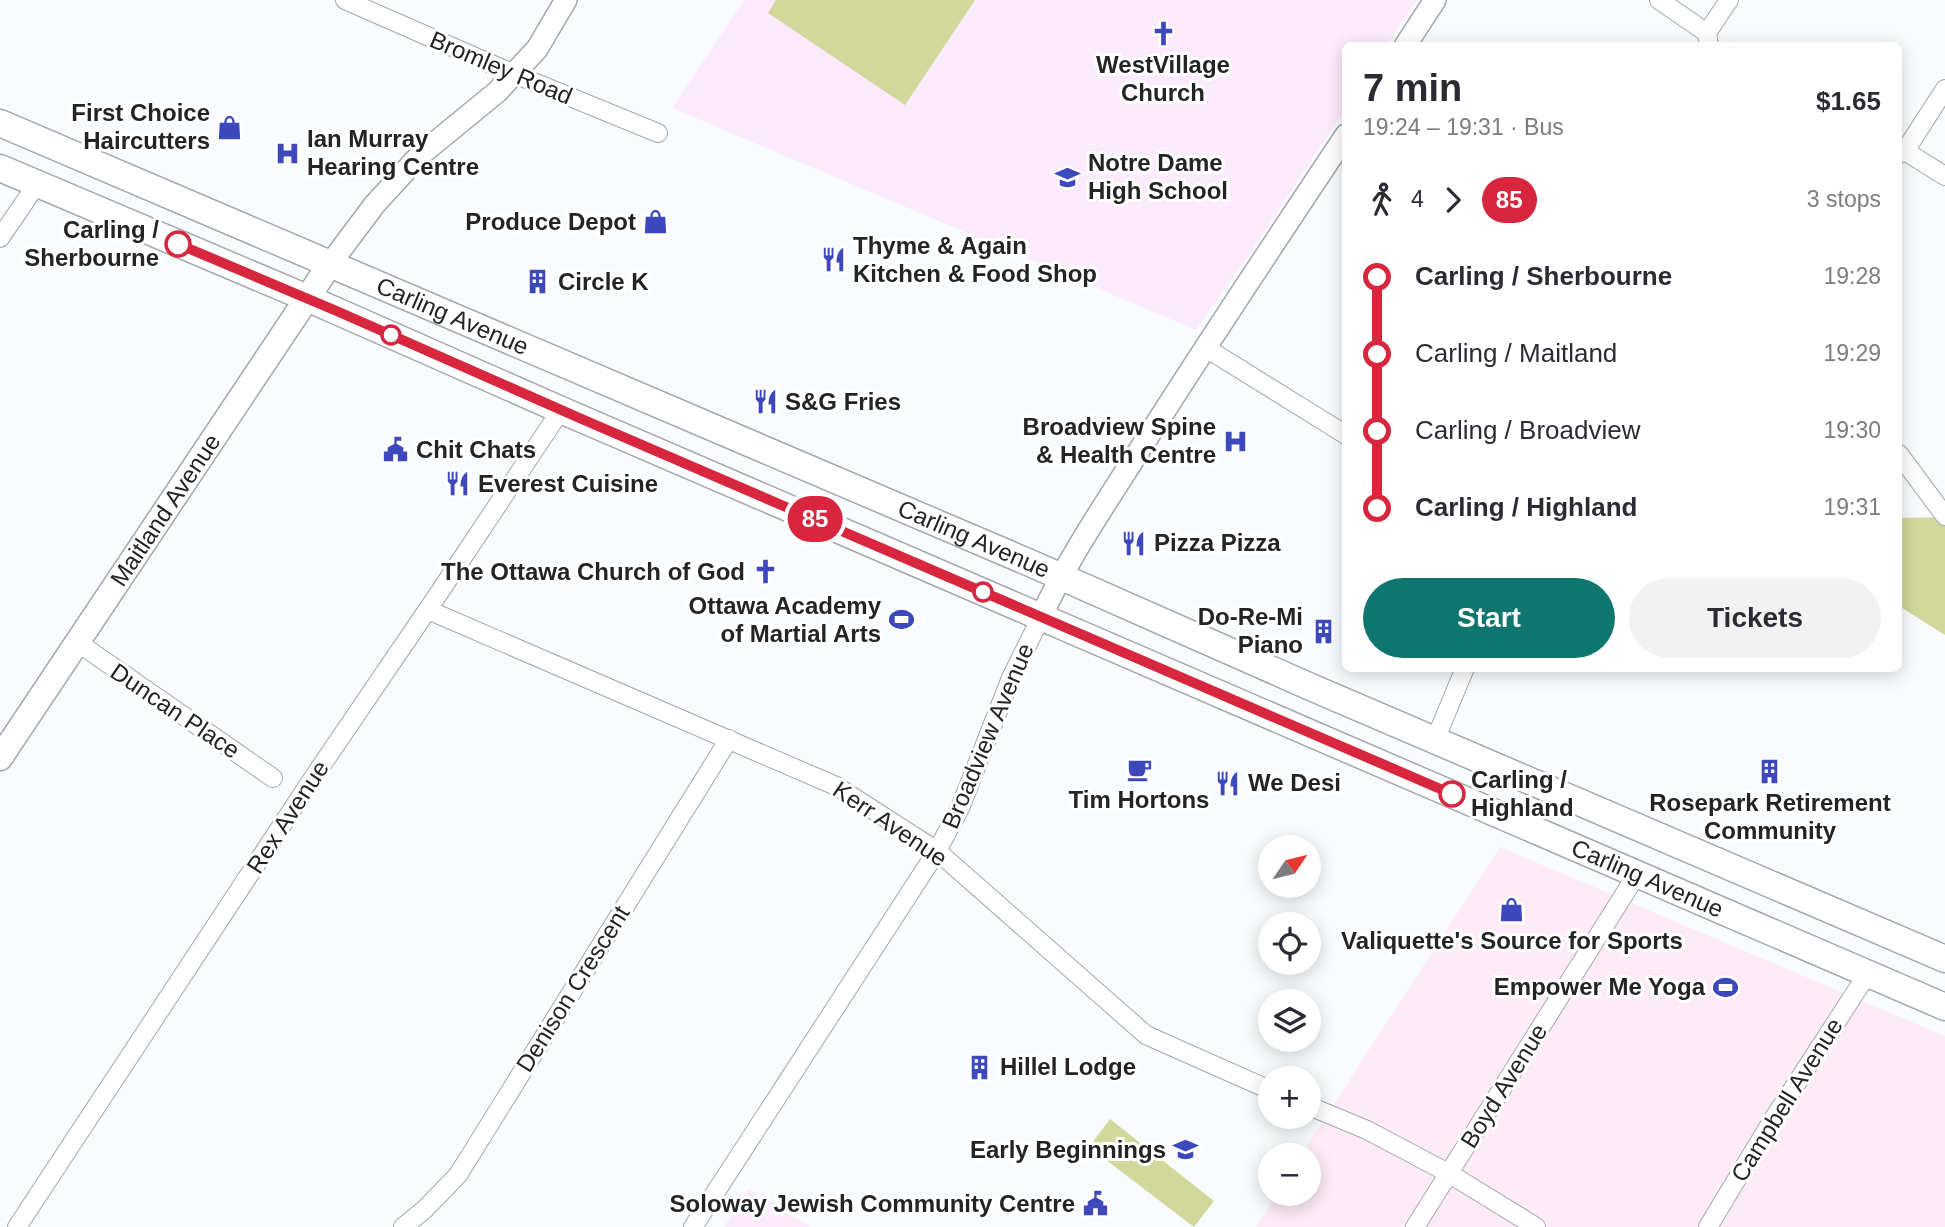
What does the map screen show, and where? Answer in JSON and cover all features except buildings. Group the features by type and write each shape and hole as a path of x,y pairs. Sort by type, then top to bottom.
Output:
{"main road":[{"name":"Carling Avenue","path":"0,123 1945,959"},
{"name":"Carling Avenue","path":"0,169 307,298 1945,1007"},
{"name":"Maitland Avenue","path":"0,758 330,264"}],"street":[{"name":"Bromley Road","path":"345,0 658,133"},
{"path":"330,264 375,204 420,155 498,92 537,49 566,0"},
{"path":"1408,42 1435,0"},
{"path":"1659,0 1708,39 1729,0"},
{"path":"1945,89 1902,152 1945,176"},
{"name":"Broadview Avenue","path":"693,1227 937,852 960,808 1011,678 1059,577 1342,141"},
{"path":"0,238 37,184"},
{"path":"1206,348 1342,433"},
{"name":"Rex Avenue","path":"17,1227 313,778 561,410"},
{"path":"1902,458 1945,516"},
{"name":"Kerr Avenue","path":"428,610 836,786 937,852 1146,1035 1258,1085"},
{"name":"Duncan Place","path":"77,642 273,778"},
{"path":"1435,740 1463,672"},
{"name":"Denison Crescent","path":"403,1227 458,1175 729,739"},
{"name":"Boyd Avenue","path":"1415,1227 1637,874"},
{"name":"Campbell Avenue","path":"1708,1227 1772,1121 1868,973"},
{"path":"1321,1111 1367,1130 1450,1174 1536,1227"}],"shaded area":[{"name":"Notre Dame High School","path":"744,0 1417,0 1389,42 1342,42 1342,114 1196,330 672,108"},
{"path":"1500,847 1945,1036 1945,1227 1256,1227 1269,1206 1321,1206 1321,1143 1309,1143 1318,1129 1321,1129 1321,1124"},
{"path":"748,1189 769,1201 810,1227 724,1227"}],"green space":[{"path":"776,0 975,0 905,105 768,13"},
{"path":"1945,517 1945,635 1902,608 1902,518"},
{"path":"1110,1119 1214,1201 1194,1227 1089,1147"}],"bus line":[{"name":"85","path":"178,244 1452,794"}],"place":[{"name":"WestVillage Church","path":"1163,34"},
{"name":"First Choice Haircutters","path":"230,127"},
{"name":"Ian Murray Hearing Centre","path":"287,153"},
{"name":"Notre Dame High School","path":"1068,177"},
{"name":"Produce Depot","path":"656,222"},
{"name":"Carling / Sherbourne","path":"178,244"},
{"name":"Thyme & Again Kitchen & Food Shop","path":"833,260"},
{"name":"Circle K","path":"538,282"},
{"name":"S&G Fries","path":"765,402"},
{"name":"Broadview Spine & Health Centre","path":"1236,441"},
{"name":"Chit Chats","path":"396,450"},
{"name":"Everest Cuisine","path":"458,484"},
{"name":"Pizza Pizza","path":"1134,543"},
{"name":"The Ottawa Church of God","path":"765,572"},
{"name":"Ottawa Academy of Martial Arts","path":"901,620"},
{"name":"Do-Re-Mi Piano","path":"1323,631"},
{"name":"Tim Hortons","path":"1139,769"},
{"name":"Rosepark Retirement Community","path":"1770,772"},
{"name":"We Desi","path":"1228,783"},
{"name":"Carling / Highland","path":"1452,794"},
{"name":"Valiquette's Source for Sports","path":"1512,910"},
{"name":"Empower Me Yoga","path":"1725,987"},
{"name":"Hillel Lodge","path":"980,1067"},
{"name":"Early Beginnings","path":"1186,1150"},
{"name":"Soloway Jewish Community Centre","path":"1095,1204"}]}
